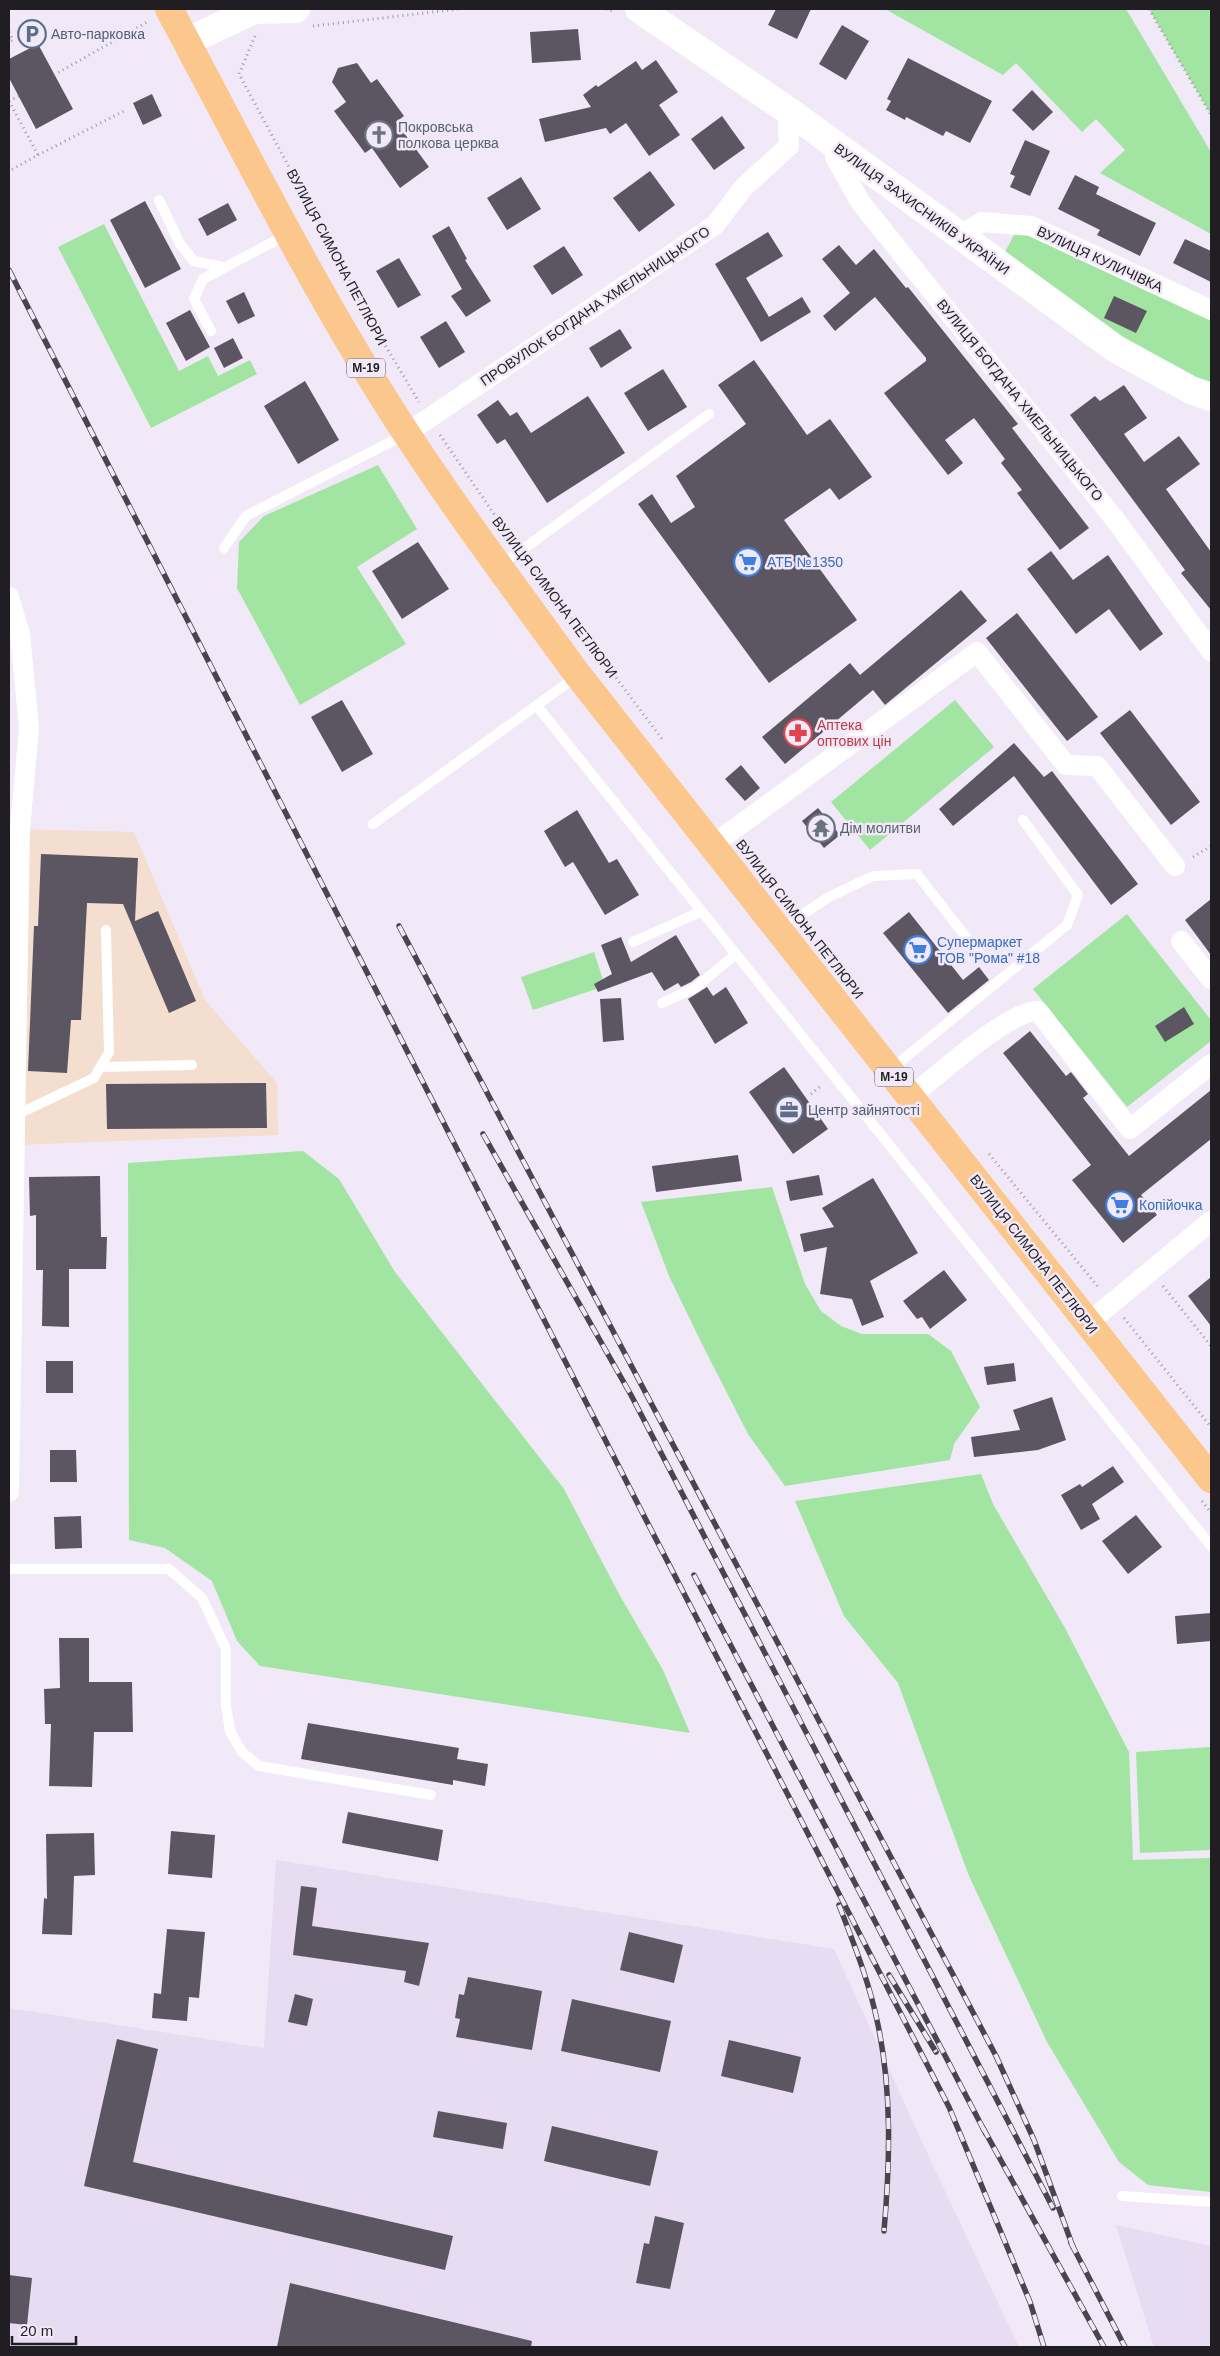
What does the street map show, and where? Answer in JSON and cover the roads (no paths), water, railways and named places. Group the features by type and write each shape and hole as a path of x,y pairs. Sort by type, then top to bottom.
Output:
{"highway":[{"name":"М-19","path":"169,9 289,233 388,405 418,426 510,559 578,675"},
{"name":"ВУЛИЦЯ СИМОНА ПЕТЛЮРИ","path":"578,675 889,1070 920,1090 1088,1323 1211,1479"}],"street":[{"name":"ВУЛИЦЯ ЗАХИСНИКІВ УКРАЇНИ","path":"639,9 793,114 1116,349 1190,390 1211,397"},
{"path":"186,42 254,10 303,17"},
{"name":"ПРОВУЛОК БОГДАНА ХМЕЛЬНИЦЬКОГО","path":"418,426 715,225 744,187 790,146 788,126 793,114"},
{"name":"ВУЛИЦЯ БОГДАНА ХМЕЛЬНИЦЬКОГО","path":"838,147 835,157 861,203 1118,522 1211,651"},
{"name":"ВУЛИЦЯ КУЛИЧІВКА","path":"959,236 982,222 1031,226 1211,310"},
{"path":"9,597 20,634 29,728 20,830 9,1492"},
{"path":"711,846 977,652 1066,765 1097,766 1175,866"},
{"path":"1181,941 1211,979"},
{"path":"920,1090 991,1033 1028,1010 1038,1011 1130,1129 1211,1064"},
{"path":"1088,1323 1211,1221"}],"lane":[{"path":"159,200 180,244 194,261 223,267"},
{"path":"211,331 194,299 203,279 289,233"},
{"path":"510,559 709,414"},
{"path":"224,548 246,516 418,426"},
{"path":"374,824 578,675"},
{"path":"536,706 1211,1546"},
{"path":"889,1070 1067,925 1078,895 1023,820"},
{"path":"780,933 797,918 829,897 873,876 917,874 980,955"},
{"path":"633,942 702,911"},
{"path":"16,1115 94,1078 109,1052 106,930"},
{"path":"662,1003 695,988 736,954"},
{"path":"101,1067 192,1065"},
{"path":"9,1569 169,1569 202,1598 226,1649 226,1706 230,1731 242,1752 258,1766 431,1795"},
{"path":"1122,2196 1211,2202"}],"railway":[{"path":"9,270 643,1514 949,2107 1030,2302 1044,2347"},
{"path":"399,926 996,2056 1034,2140 1073,2247"},
{"path":"483,1134 631,1395 1053,2208"},
{"path":"694,1575 986,2134"},
{"path":"839,1905 866,1979 875,2010 883,2050 889,2127 884,2231"},
{"path":"889,1975 936,2052"},
{"path":"983,2128 1104,2347"},
{"path":"1071,2243 1125,2347"}],"place":[{"name":"Авто-парковка","path":"32,34"},
{"name":"Покровська полкова церква","path":"379,135"},
{"name":"АТБ №1350","path":"748,562"},
{"name":"Аптека оптових цін","path":"798,733"},
{"name":"Дім молитви","path":"821,828"},
{"name":"Супермаркет ТОВ \"Рома\" #18","path":"918,950"},
{"name":"Центр зайнятості","path":"789,1110"},
{"name":"Копійочка","path":"1120,1205"}]}
